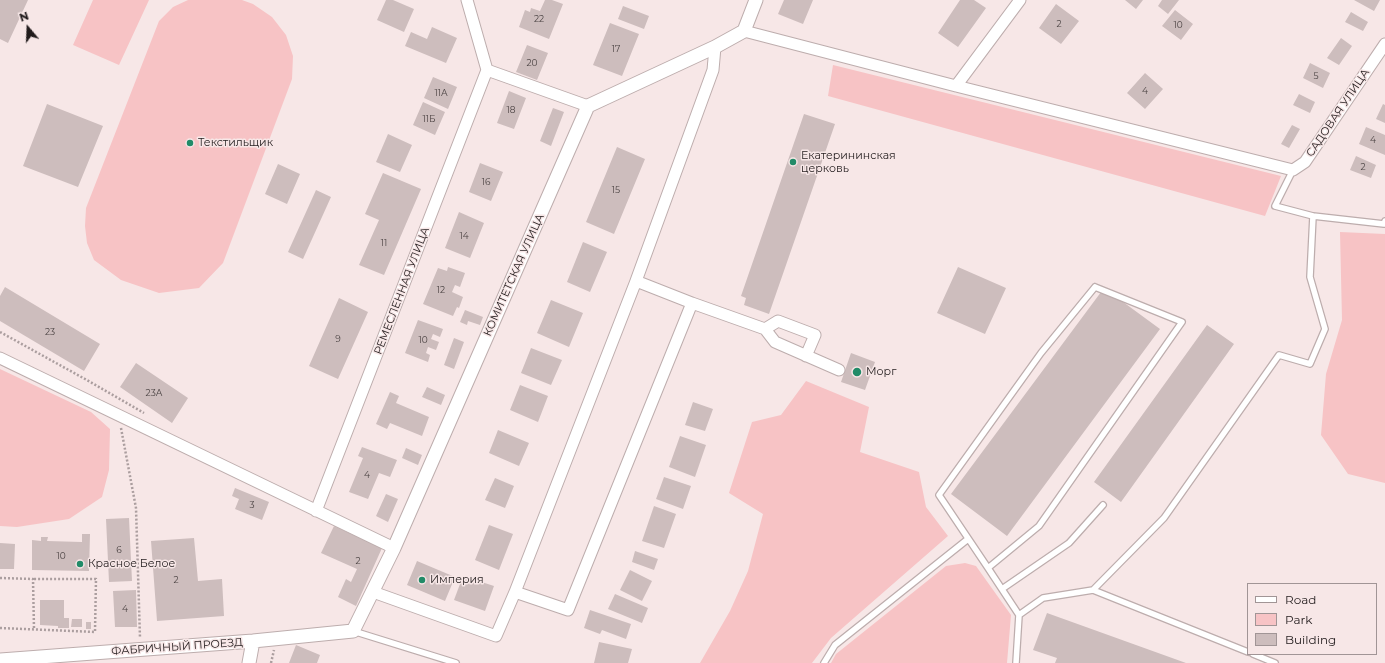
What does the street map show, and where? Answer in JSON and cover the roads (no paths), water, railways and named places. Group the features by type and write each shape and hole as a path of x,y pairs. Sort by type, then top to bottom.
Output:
{"street":[{"path":"467,0 487,70 588,106 715,47 744,31 756,0"},
{"path":"956,86 1020,0"},
{"path":"744,31 956,86 1293,170"},
{"name":"САДОВАЯ УЛИЦА","path":"1293,170 1305,162 1385,44"},
{"path":"373,592 496,636 516,592 636,281 713,70 715,47"},
{"name":"РЕМЕСЛЕННАЯ УЛИЦА","path":"316,511 487,70"},
{"name":"КОМИТЕТСКАЯ УЛИЦА","path":"353,631 394,548 588,106"},
{"path":"636,281 765,329 775,342 839,370"},
{"path":"516,592 568,610 692,303"},
{"path":"765,329 778,321 815,335 806,356"},
{"path":"0,358 394,548"},
{"name":"ФАБРИЧНЫЙ ПРОЕЗД","path":"0,660 253,641 353,631"},
{"path":"249,663 253,641"}],"lane":[{"path":"1293,170 1275,206 1313,216 1384,224 1385,221"},
{"path":"1093,590 1164,518 1279,355 1310,364 1325,329 1310,277 1313,216"},
{"path":"988,568 1039,526 1182,322 1095,287 1041,353 939,495 1019,615 1016,663"},
{"path":"1002,589 1069,543 1103,505"},
{"path":"824,663 835,645 968,539"},
{"path":"1019,615 1043,598 1093,590 1247,652"},
{"path":"353,631 456,663"},
{"path":"1255,655 1275,663"}],"place":[{"name":"Текстильщик","path":"190,143"},
{"name":"Екатерининская церковь","path":"793,162"},
{"name":"Морг","path":"857,372"},
{"name":"Красное Белое","path":"80,564"},
{"name":"Империя","path":"422,580"}]}
